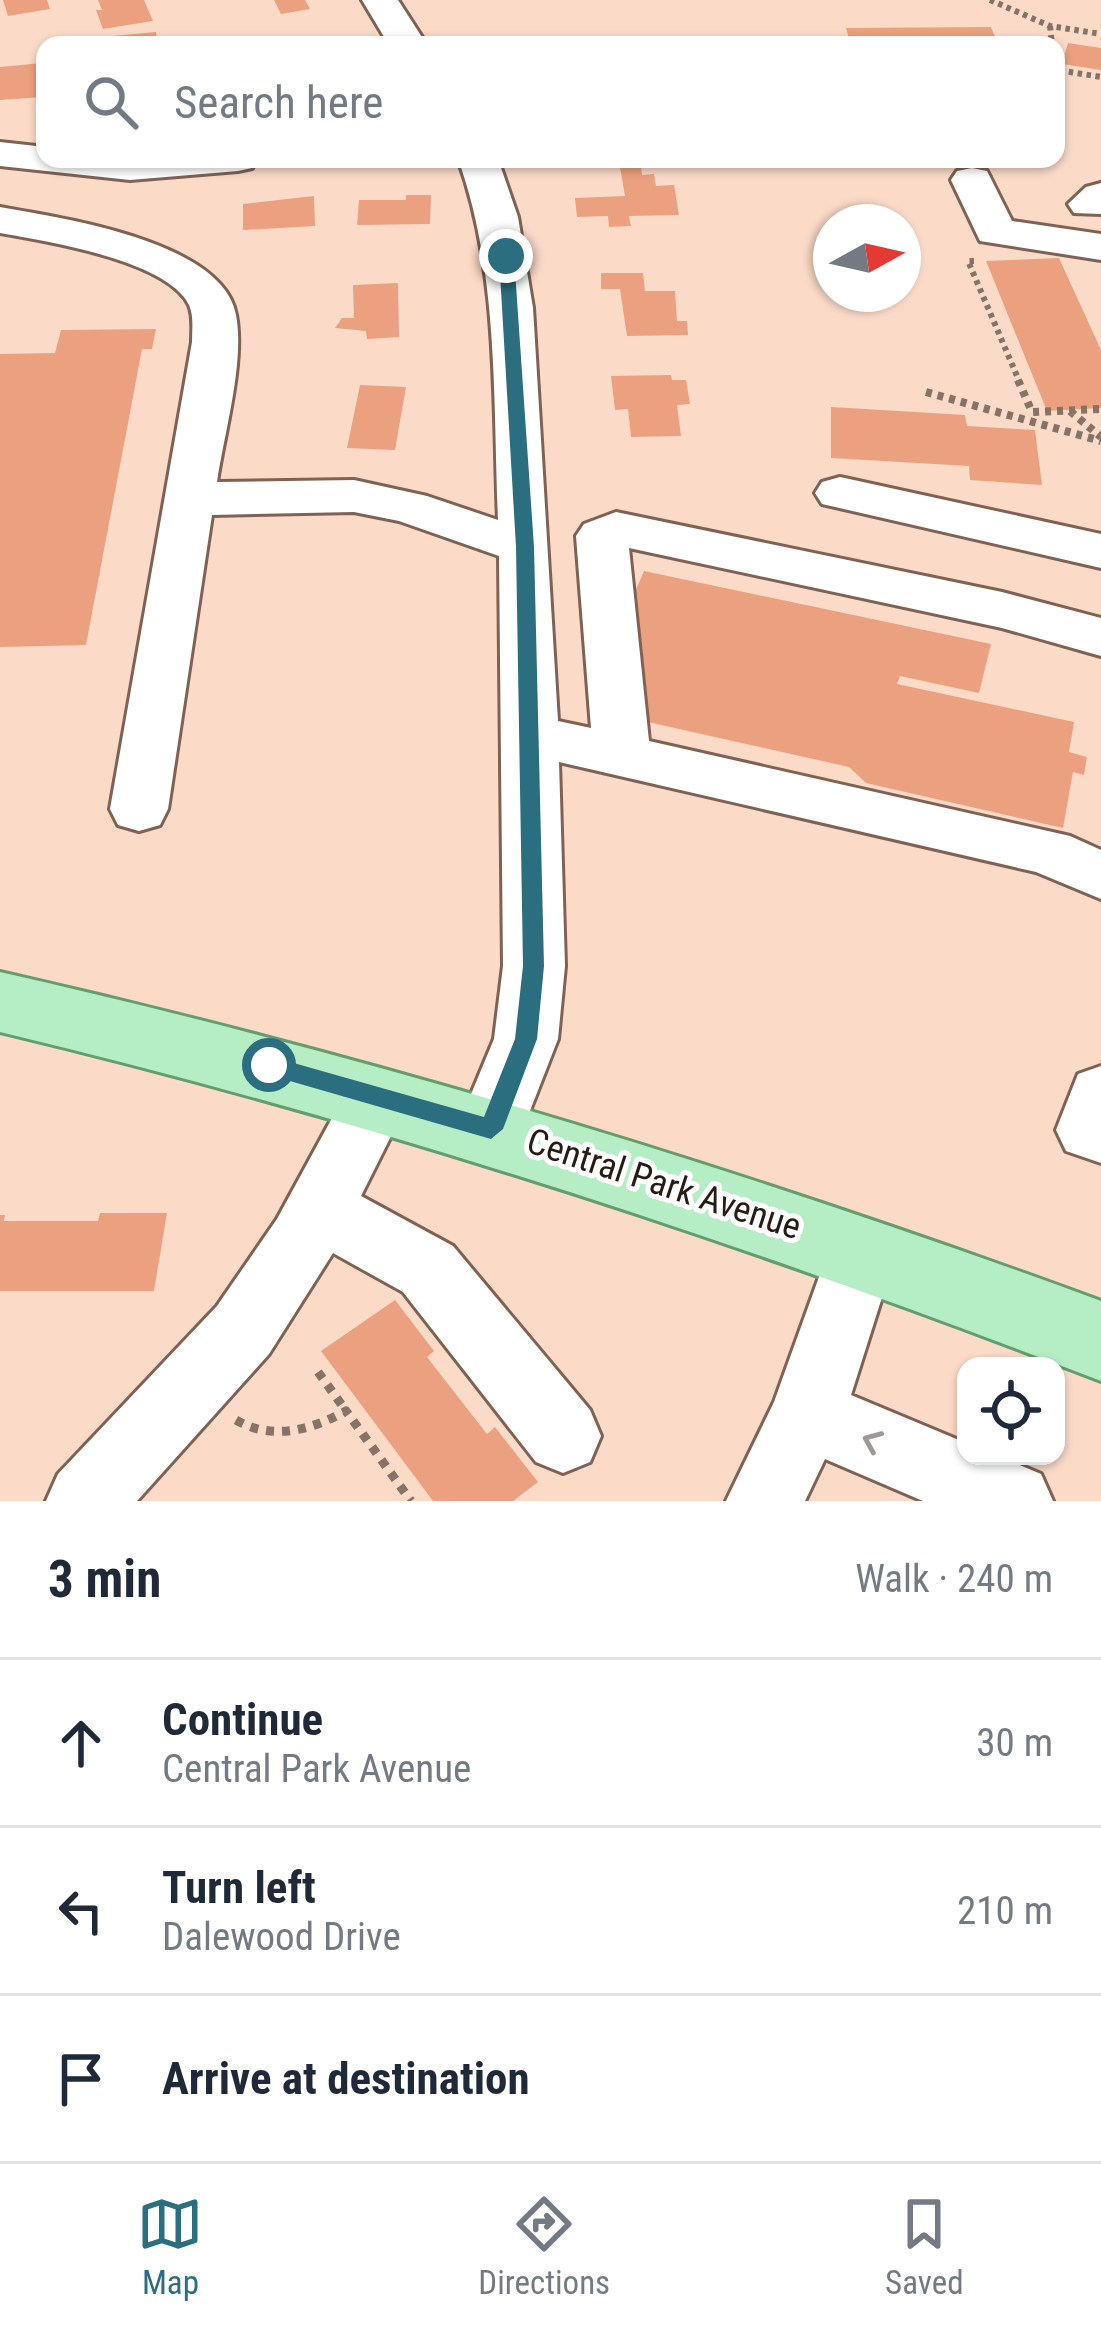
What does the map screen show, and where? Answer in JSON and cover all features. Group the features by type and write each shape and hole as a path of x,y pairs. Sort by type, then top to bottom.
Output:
{"main road":[{"name":"Central Park Avenue","path":"0,1002 149,1036 491,1129 862,1250 1101,1341"}],"street":[{"path":"380,0 402,36"},
{"path":"0,154 36,158"},
{"path":"482,168 506,256 525,547 530,734 532,1000 517,1067 491,1129"},
{"path":"972,180 995,232 1101,247"},
{"path":"0,220 113,246 184,274 212,304 215,342 140,809"},
{"path":"840,493 1101,551"},
{"path":"189,499 354,496 384,501 525,547"},
{"path":"622,755 602,536 616,530 1002,610 1101,637"},
{"path":"530,734 1049,852 1101,876"},
{"path":"85,1501 243,1330 319,1209 379,1096"},
{"path":"319,1209 428,1269 563,1436"},
{"path":"766,1501 807,1414 862,1250"},
{"path":"807,1414 965,1492"}],"path":[{"path":"990,0 1050,26 1101,34"},
{"path":"1050,26 1051,36"},
{"path":"1065,71 1101,77"},
{"path":"982,260 968,261 1032,412 1101,409"},
{"path":"926,392 1101,439"},
{"path":"1069,410 1101,439"},
{"path":"318,1372 411,1501"},
{"path":"236,1420 245,1427 277,1432 320,1425 346,1411"}],"building":[{"path":"3,0 47,0 50,9 8,16"},
{"path":"98,0 144,0 153,21 103,29 96,10 102,10"},
{"path":"274,0 305,0 310,9 281,14"},
{"path":"991,27 994,36 848,36 846,28"},
{"path":"1068,43 1101,48 1101,70 1065,64"},
{"path":"36,64 36,97 0,100 0,67"},
{"path":"620,168 641,168 642,175 654,174 656,186 674,185 679,215 629,216 631,226 609,227 608,216 577,217 575,198 625,196"},
{"path":"406,195 431,195 430,224 357,225 359,200 406,200"},
{"path":"314,196 315,226 243,230 243,204"},
{"path":"1059,258 1101,350 1101,408 1047,411 986,261"},
{"path":"601,273 643,273 645,291 675,291 677,321 687,321 688,335 627,336 620,289 601,289"},
{"path":"398,283 399,337 367,339 366,331 335,328 342,318 354,318 353,285"},
{"path":"156,329 152,349 142,349 86,645 0,647 0,354 55,353 61,330"},
{"path":"671,375 672,380 686,380 690,404 677,405 681,436 631,437 628,409 615,410 611,376"},
{"path":"360,385 406,387 395,450 347,448"},
{"path":"831,407 965,415 967,426 1035,430 1042,485 970,480 969,466 831,458"},
{"path":"644,571 991,644 979,693 900,676 897,684 1074,722 1069,752 1087,757 1084,775 1073,772 1063,828 866,783 849,767 639,720 632,599"},
{"path":"100,1213 167,1213 154,1291 0,1291 0,1215 5,1215 4,1221 98,1221"},
{"path":"395,1300 434,1351 427,1357 487,1434 495,1427 538,1482 513,1501 433,1501 321,1351"}],"route":[{"path":"269,1065 491,1129 526,1039 533,966 530,734 525,547 506,256"}]}
